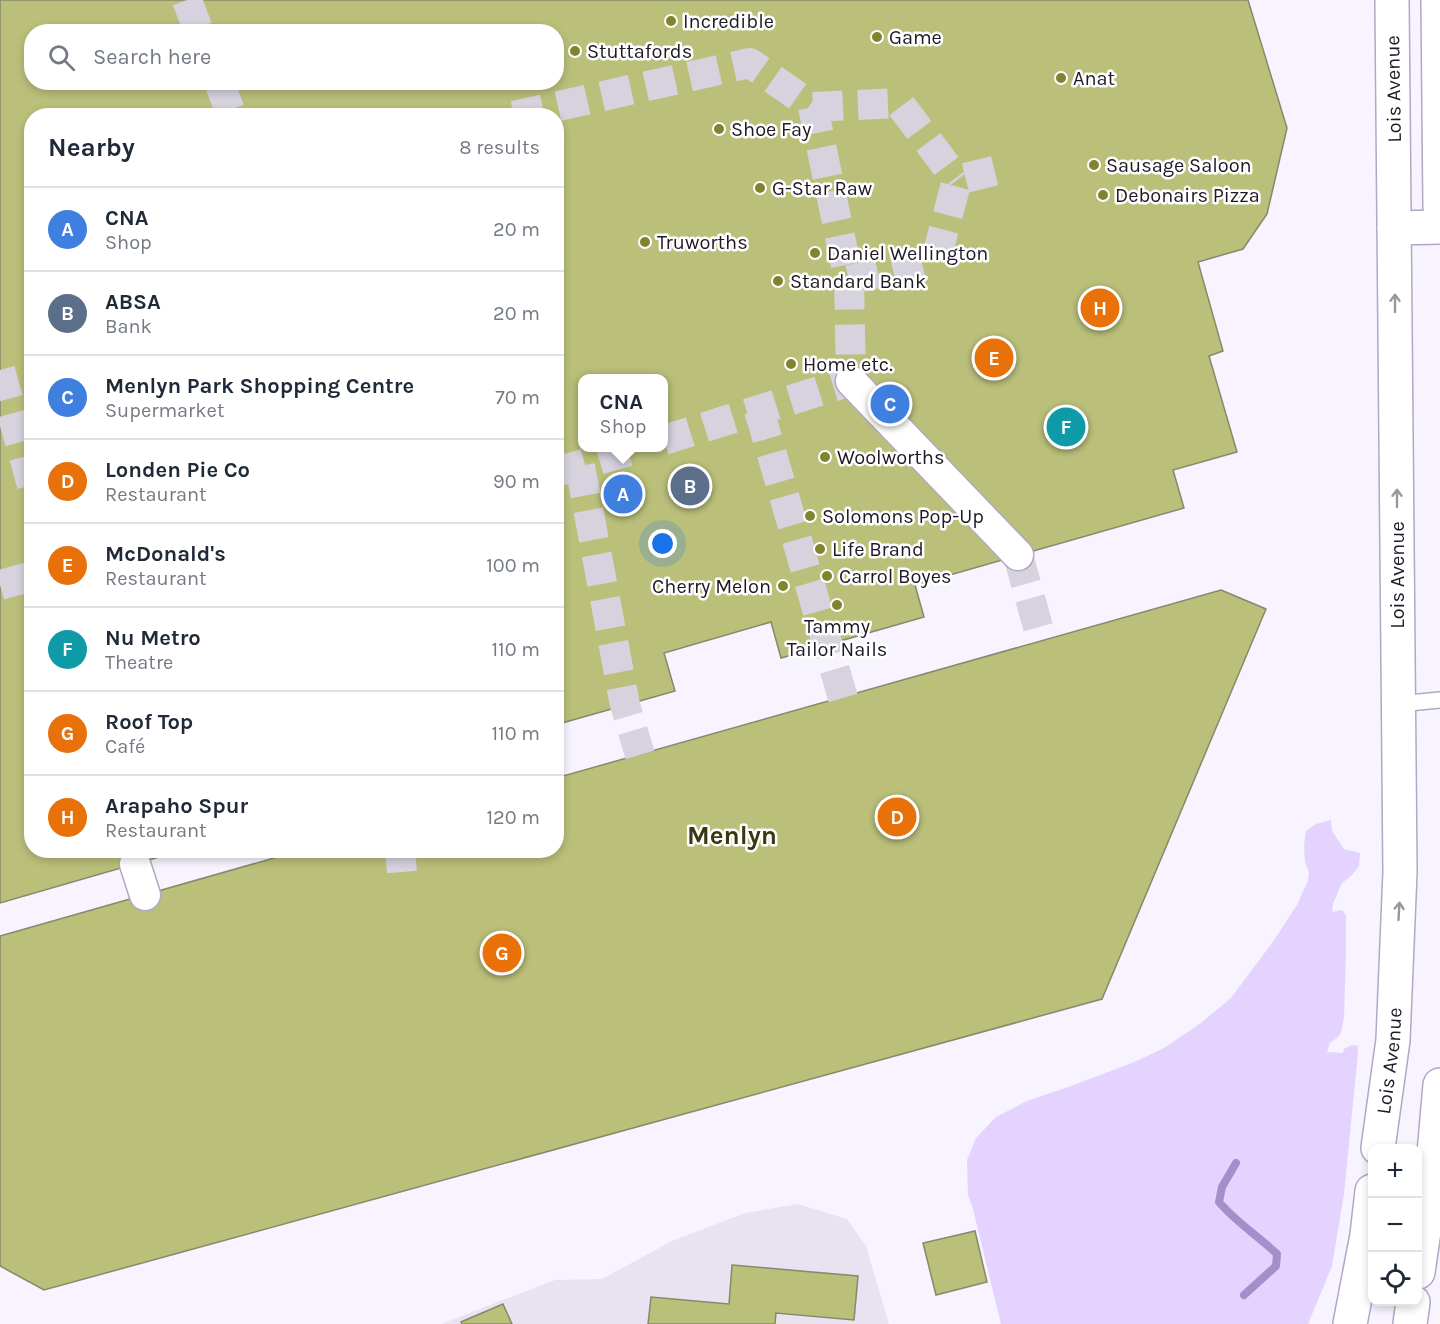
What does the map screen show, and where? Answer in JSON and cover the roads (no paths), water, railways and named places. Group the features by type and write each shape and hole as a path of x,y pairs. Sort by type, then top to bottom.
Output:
{"street":[{"name":"Lois Avenue","path":"1379,1144 1393,1040 1400,872 1392,0"},
{"path":"1438,0 1440,207"},
{"path":"1394,228 1440,227"},
{"path":"850,381 1017,555"},
{"path":"135,864 145,895"},
{"path":"1422,1252 1436,1173 1440,1085"},
{"path":"1350,1324 1367,1235 1371,1198"},
{"path":"1410,1324 1412,1306"}],"lane":[{"path":"1398,704 1440,700"}],"waterway":[{"path":"1236,1163 1222,1187 1219,1202 1277,1254 1276,1266 1244,1295"}],"tunnel":[{"path":"187,0 196,24"},
{"path":"550,108 750,63 813,107 849,280 851,381 668,439"},
{"path":"222,90 229,108"},
{"path":"813,107 899,103 957,180"},
{"path":"849,280 936,259 957,180 1002,169"},
{"path":"0,370 24,456"},
{"path":"759,410 843,698"},
{"path":"564,470 626,452"},
{"path":"580,466 625,705 640,755"},
{"path":"1018,555 1042,641"},
{"path":"0,585 24,578"},
{"path":"401,858 402,872"}],"place":[{"name":"Incredible","path":"671,21"},
{"name":"Game","path":"877,37"},
{"name":"Stuttafords","path":"575,51"},
{"name":"Anat","path":"1061,78"},
{"name":"Shoe Fay","path":"719,129"},
{"name":"Sausage Saloon","path":"1094,165"},
{"name":"G-Star Raw","path":"760,188"},
{"name":"Debonairs Pizza","path":"1103,195"},
{"name":"Truworths","path":"645,242"},
{"name":"Daniel Wellington","path":"815,253"},
{"name":"Standard Bank","path":"778,281"},
{"name":"Arapaho Spur","path":"1100,308"},
{"name":"McDonald's","path":"994,358"},
{"name":"Home etc.","path":"791,364"},
{"name":"Menlyn Park Shopping Centre","path":"890,404"},
{"name":"Nu Metro","path":"1066,427"},
{"name":"Woolworths","path":"825,457"},
{"name":"ABSA","path":"690,486"},
{"name":"CNA","path":"623,494"},
{"name":"Solomons Pop-Up","path":"810,516"},
{"name":"Life Brand","path":"820,549"},
{"name":"Carrol Boyes","path":"827,576"},
{"name":"Cherry Melon","path":"783,586"},
{"name":"Tammy Tailor Nails","path":"837,605"},
{"name":"Londen Pie Co","path":"897,817"},
{"name":"Roof Top","path":"502,953"}],"district":[{"name":"Menlyn","path":"732,835"}]}
